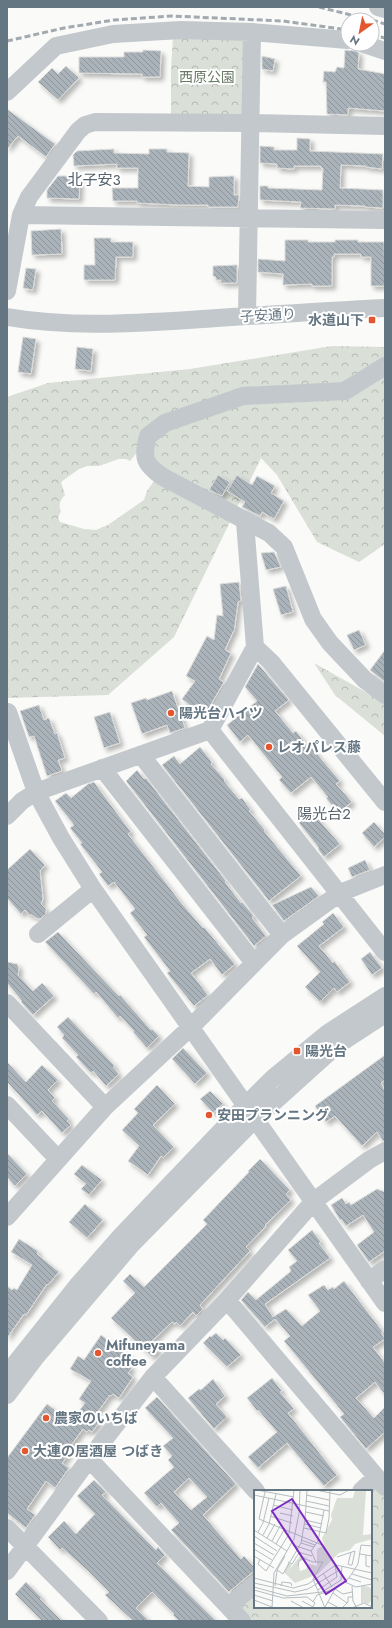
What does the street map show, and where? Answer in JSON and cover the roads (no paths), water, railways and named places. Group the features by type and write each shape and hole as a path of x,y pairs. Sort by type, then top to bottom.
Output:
{"street":[{"path":"378,7 385,9"},
{"path":"7,92 56,46 113,34 181,30 252,32 340,39"},
{"path":"247,316 252,32"},
{"path":"7,291 21,215 29,197 78,131 85,125 96,122 250,122 385,126"},
{"path":"21,215 385,220"},
{"name":"子安通り","path":"7,317 38,322 86,324 151,322 385,308"},
{"path":"385,366 345,390 243,396 165,423 148,436 144,458 150,468 163,477 194,492 245,522 269,533 284,547 314,619 330,643 365,680 385,695"},
{"path":"7,816 22,801 36,792 210,730 255,647 245,522"},
{"path":"255,647 271,662 385,802"},
{"path":"8,712 36,792 60,838 93,889 385,1303"},
{"path":"210,730 385,952"},
{"path":"141,755 282,935"},
{"path":"102,768 254,963"},
{"path":"9,1209 58,1159 105,1107 191,1027 282,935 340,893 385,875"},
{"path":"38,934 93,889"},
{"path":"7,1395 35,1358 131,1245 250,1112 272,1079 328,1033 385,996"},
{"path":"7,1003 105,1107"},
{"path":"7,1374 77,1286 120,1236 250,1112 336,1046 385,1014"},
{"path":"7,1105 58,1159"},
{"path":"7,1571 24,1545 153,1377 226,1300 314,1201 369,1160 385,1151"},
{"path":"369,1281 385,1270"},
{"path":"226,1300 381,1482 363,1490"},
{"path":"153,1377 255,1490"},
{"path":"89,1459 242,1621"},
{"path":"7,1528 99,1621"},
{"path":"229,1606 254,1585"}],"railway":[{"path":"319,7 340,12"},
{"path":"7,41 64,28 114,20 172,16 283,21 340,29"},
{"path":"380,22 385,24"},
{"path":"380,37 385,38"}],"place":[{"name":"水道山下","path":"372,320"},
{"name":"陽光台ハイツ","path":"171,713"},
{"name":"レオパレス藤","path":"269,747"},
{"name":"陽光台","path":"297,1051"},
{"name":"安田プランニング","path":"209,1115"},
{"name":"Mifuneyama coffee","path":"98,1353"},
{"name":"農家のいちば","path":"46,1418"},
{"name":"大連の居酒屋 つばき","path":"25,1451"}],"district":[{"name":"北子安3","path":"94,180"},
{"name":"陽光台2","path":"324,814"}],"park label":[{"name":"西原公園","path":"207,77"}]}
